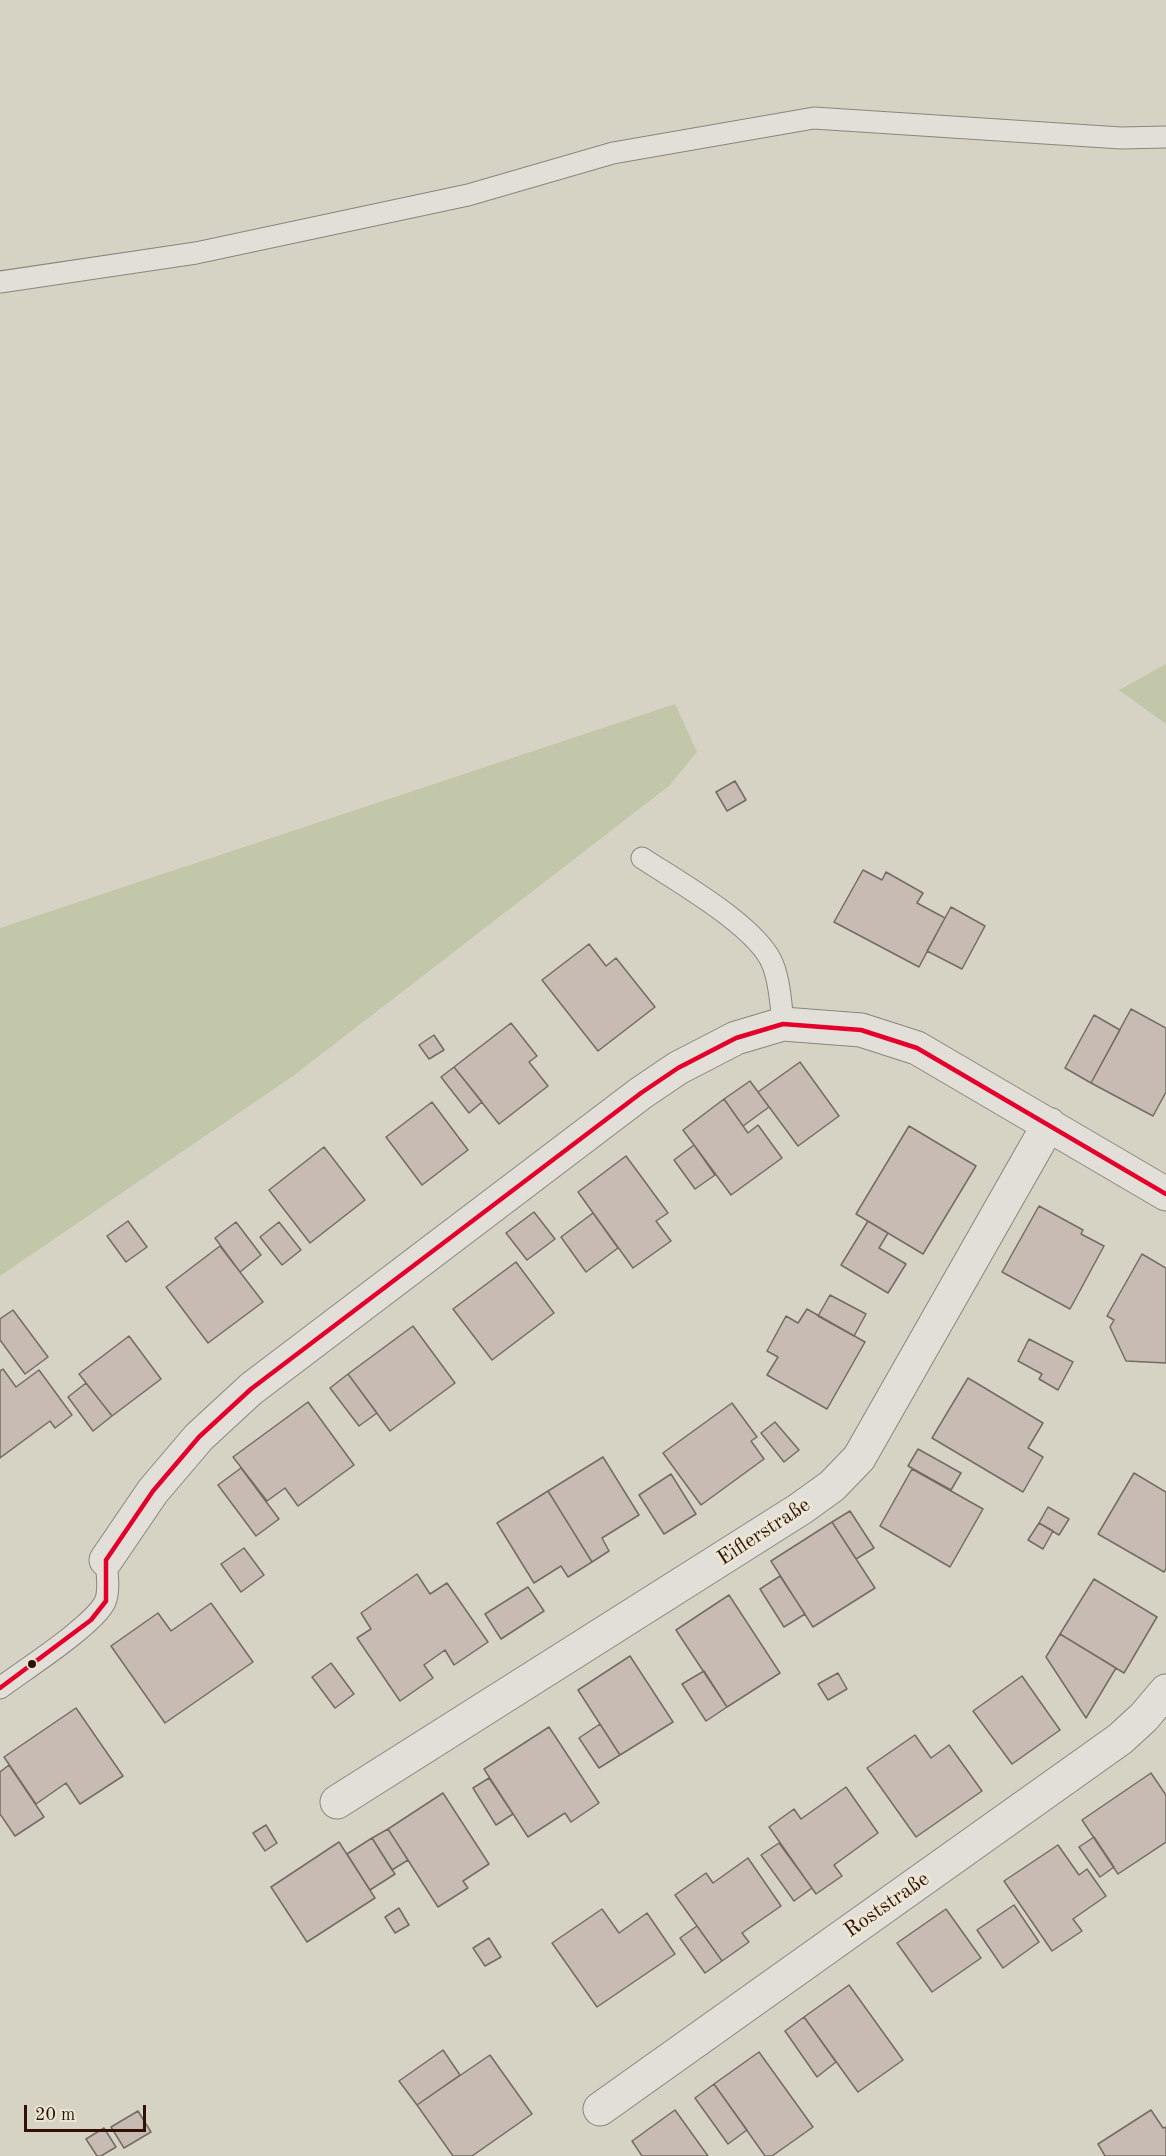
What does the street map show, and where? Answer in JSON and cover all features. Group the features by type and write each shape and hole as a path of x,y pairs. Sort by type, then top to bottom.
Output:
{"street":[{"path":"106,1560 153,1491 191,1446 250,1389 641,1093 678,1068 736,1038 783,1024 861,1030 918,1048 1166,1194"},
{"name":"Eiflerstraße","path":"337,1802 790,1516 832,1486 859,1458 1049,1124"},
{"name":"Roststraße","path":"600,2109 1120,1739 1144,1717 1166,1691"}],"lane":[{"path":"0,282 196,253 468,195 613,153 814,118 1121,138 1166,137"},
{"path":"642,858 741,924 760,943 773,964 780,993 783,1024"},
{"path":"0,1688 91,1620 105,1601 108,1581 106,1560"}],"green space":[{"path":"1166,664 1166,724 1119,690"},
{"path":"675,704 697,752 669,786 293,1076 0,1276 0,928"}],"building":[{"path":"735,781 746,800 727,811 716,792"},
{"path":"863,870 882,880 886,872 923,893 917,903 945,918 919,967 834,922"},
{"path":"951,907 985,926 962,969 927,951"},
{"path":"589,944 606,966 616,958 655,1007 598,1051 542,980"},
{"path":"1131,1009 1166,1028 1166,1092 1153,1116 1091,1083"},
{"path":"1094,1015 1120,1030 1091,1083 1065,1068"},
{"path":"511,1023 537,1056 529,1062 548,1086 499,1124 454,1067"},
{"path":"434,1035 444,1050 429,1059 419,1045"},
{"path":"800,1062 839,1116 798,1146 758,1092"},
{"path":"454,1067 482,1102 469,1113 441,1077"},
{"path":"750,1081 769,1107 743,1126 724,1099"},
{"path":"724,1099 748,1133 758,1125 782,1158 731,1195 683,1130"},
{"path":"432,1102 468,1150 422,1185 386,1137"},
{"path":"909,1126 976,1166 923,1254 856,1214"},
{"path":"694,1145 715,1175 695,1189 674,1160"},
{"path":"324,1147 365,1200 310,1243 269,1190"},
{"path":"626,1156 668,1213 656,1221 671,1241 633,1268 578,1192"},
{"path":"1039,1206 1083,1230 1081,1234 1104,1246 1070,1309 1002,1272"},
{"path":"534,1212 555,1239 527,1260 506,1233"},
{"path":"593,1213 618,1248 586,1272 561,1237"},
{"path":"128,1221 147,1247 126,1262 107,1236"},
{"path":"868,1221 888,1233 879,1248 906,1264 888,1293 841,1265"},
{"path":"236,1222 261,1255 240,1272 215,1238"},
{"path":"279,1222 301,1250 282,1265 260,1237"},
{"path":"220,1246 263,1302 208,1343 166,1287"},
{"path":"1142,1254 1166,1268 1166,1363 1126,1361 1110,1327 1114,1320 1107,1316"},
{"path":"516,1262 554,1313 492,1360 453,1309"},
{"path":"830,1295 866,1314 854,1336 818,1316"},
{"path":"807,1309 865,1342 827,1409 767,1375 778,1357 767,1351 786,1316 798,1323"},
{"path":"13,1310 48,1357 25,1374 0,1340 0,1319"},
{"path":"413,1326 455,1383 390,1431 348,1374"},
{"path":"129,1336 161,1379 112,1416 79,1374"},
{"path":"1029,1339 1073,1362 1058,1390 1039,1379 1042,1374 1018,1361"},
{"path":"3,1369 16,1387 39,1370 72,1415 55,1428 50,1421 0,1458 0,1371"},
{"path":"348,1374 377,1413 359,1426 330,1388"},
{"path":"968,1378 1043,1423 1028,1448 1043,1457 1023,1492 932,1438"},
{"path":"86,1383 112,1416 93,1431 68,1397"},
{"path":"308,1402 354,1465 298,1506 285,1488 267,1501 233,1457"},
{"path":"732,1403 757,1437 751,1441 764,1459 701,1505 663,1453"},
{"path":"775,1422 799,1450 784,1462 761,1433"},
{"path":"918,1449 961,1473 951,1490 908,1466"},
{"path":"603,1457 639,1515 602,1538 609,1551 592,1562 548,1491"},
{"path":"241,1468 279,1519 256,1536 218,1485"},
{"path":"912,1469 983,1509 950,1567 880,1526"},
{"path":"1134,1473 1166,1492 1166,1569 1164,1572 1098,1534"},
{"path":"671,1474 696,1514 664,1534 639,1495"},
{"path":"548,1491 592,1562 568,1577 561,1566 534,1583 497,1523"},
{"path":"1048,1507 1069,1519 1059,1535 1039,1523"},
{"path":"850,1511 874,1548 856,1559 832,1522"},
{"path":"832,1522 875,1588 813,1627 771,1561"},
{"path":"1039,1523 1053,1531 1043,1549 1028,1540"},
{"path":"244,1548 264,1575 241,1592 221,1564"},
{"path":"417,1574 430,1594 447,1583 488,1642 454,1665 445,1650 424,1665 433,1678 400,1701 357,1638 371,1629 361,1613"},
{"path":"780,1576 805,1614 784,1627 760,1589"},
{"path":"1094,1579 1157,1617 1124,1673 1060,1634"},
{"path":"528,1587 544,1611 501,1639 485,1614"},
{"path":"729,1595 780,1673 727,1707 676,1630"},
{"path":"211,1603 253,1662 165,1723 111,1646 158,1613 171,1631"},
{"path":"1060,1634 1116,1668 1086,1718 1046,1657"},
{"path":"630,1656 673,1722 620,1755 578,1690"},
{"path":"331,1663 354,1694 335,1708 312,1677"},
{"path":"704,1671 727,1707 706,1721 682,1684"},
{"path":"838,1673 847,1689 828,1700 818,1684"},
{"path":"1022,1676 1060,1730 1012,1764 973,1711"},
{"path":"76,1708 123,1776 80,1804 66,1783 36,1804 4,1757"},
{"path":"600,1724 620,1755 599,1768 579,1738"},
{"path":"549,1727 599,1803 571,1822 565,1813 528,1837 484,1769"},
{"path":"915,1735 931,1758 949,1745 982,1791 916,1837 867,1768"},
{"path":"9,1765 44,1817 15,1836 0,1814 0,1772"},
{"path":"1151,1773 1166,1795 1166,1842 1118,1874 1082,1820"},
{"path":"489,1778 513,1814 496,1825 473,1788"},
{"path":"846,1787 878,1833 834,1865 842,1876 816,1894 769,1827 794,1809 801,1819"},
{"path":"443,1793 489,1864 463,1881 468,1888 438,1907 388,1829"},
{"path":"266,1825 277,1843 265,1851 253,1833"},
{"path":"388,1829 408,1860 392,1870 372,1838"},
{"path":"1094,1837 1114,1867 1100,1877 1079,1847"},
{"path":"372,1838 395,1874 370,1890 347,1854"},
{"path":"339,1842 375,1898 307,1942 271,1887"},
{"path":"779,1843 812,1888 794,1901 761,1855"},
{"path":"1058,1845 1079,1875 1087,1869 1106,1896 1073,1919 1082,1931 1052,1951 1004,1881"},
{"path":"748,1858 781,1906 742,1933 749,1942 722,1961 675,1895 706,1873 713,1883"},
{"path":"1014,1905 1039,1942 1003,1968 977,1930"},
{"path":"399,1908 409,1925 395,1933 385,1917"},
{"path":"602,1909 619,1933 647,1913 675,1954 597,2007 552,1943"},
{"path":"946,1909 981,1958 932,1992 897,1943"},
{"path":"697,1926 722,1961 705,1973 680,1938"},
{"path":"489,1938 501,1957 485,1966 473,1948"},
{"path":"849,1985 903,2060 858,2092 804,2017"},
{"path":"804,2017 836,2062 817,2077 785,2031"},
{"path":"443,2050 460,2075 417,2105 399,2081"},
{"path":"759,2052 813,2127 772,2156 765,2156 714,2084"},
{"path":"490,2055 532,2114 472,2156 453,2156 417,2105"},
{"path":"714,2084 747,2130 728,2144 695,2098"},
{"path":"675,2110 708,2156 642,2156 632,2141"},
{"path":"1151,2110 1163,2128 1166,2127 1166,2156 1105,2156 1098,2144"},
{"path":"138,2111 151,2132 124,2148 111,2127"},
{"path":"104,2128 116,2147 97,2156 86,2139"}],"transit line":[{"path":"0,1688 91,1620 106,1601 106,1560 153,1491 199,1437 251,1389 641,1093 678,1068 736,1038 783,1024 861,1030 917,1048 1166,1194"}]}
